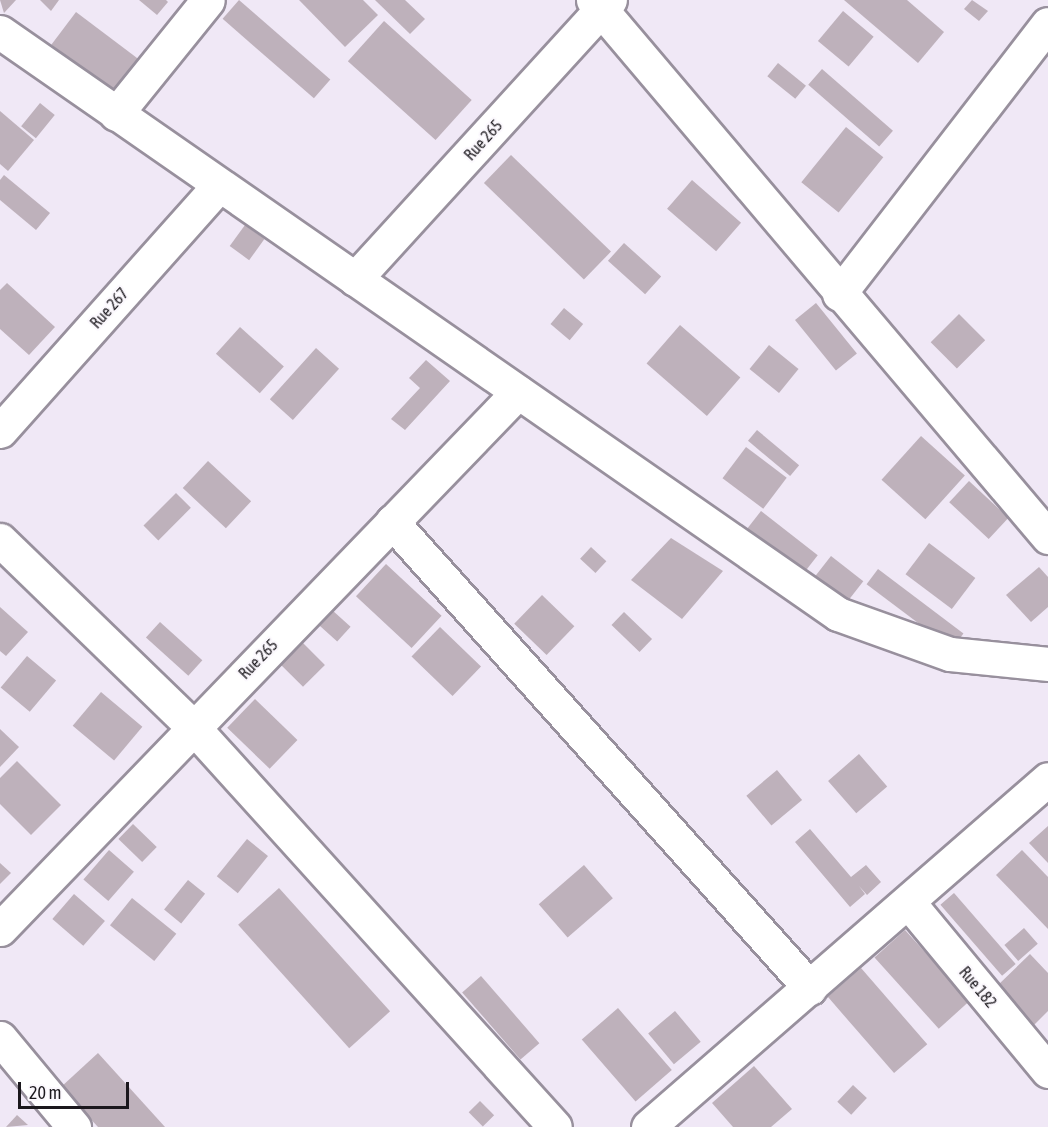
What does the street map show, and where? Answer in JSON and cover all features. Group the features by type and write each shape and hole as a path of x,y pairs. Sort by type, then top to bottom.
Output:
{"street":[{"path":"116,114 208,0"},
{"path":"601,3 839,294 1048,537"},
{"name":"Rue 265","path":"355,279 601,3"},
{"path":"839,294 1048,24"},
{"path":"0,32 838,614 950,654 1048,664"},
{"name":"Rue 267","path":"0,431 219,185"},
{"name":"Rue 265","path":"0,929 518,392"},
{"path":"392,522 810,988"},
{"path":"0,540 193,727 555,1127"},
{"path":"648,1127 909,903 1048,779"},
{"name":"Rue 182","path":"909,903 1048,1071"},
{"path":"0,1038 74,1127"}],"building":[{"path":"0,0 16,0 4,13"},
{"path":"40,0 59,0 51,11"},
{"path":"139,0 166,0 168,2 157,15"},
{"path":"239,0 330,79 314,98 223,19"},
{"path":"299,0 363,0 378,15 345,47"},
{"path":"375,0 405,0 425,19 410,34"},
{"path":"844,0 907,0 944,32 918,63"},
{"path":"972,0 988,11 979,21 964,9"},
{"path":"843,11 874,37 849,67 818,41"},
{"path":"76,12 141,61 116,93 51,45"},
{"path":"384,21 472,100 436,140 348,61"},
{"path":"778,63 806,86 795,99 767,76"},
{"path":"822,69 893,131 879,147 808,85"},
{"path":"40,103 55,115 36,138 21,126"},
{"path":"0,111 34,140 8,171 0,164"},
{"path":"846,127 883,157 839,212 801,182"},
{"path":"511,155 611,252 584,280 484,183"},
{"path":"4,175 50,213 36,230 0,200 0,180"},
{"path":"692,180 741,223 716,251 667,209"},
{"path":"245,225 264,239 249,260 230,246"},
{"path":"624,243 661,276 645,294 608,261"},
{"path":"7,283 55,327 29,355 0,329 0,290"},
{"path":"816,303 857,354 836,371 795,320"},
{"path":"564,308 583,324 570,340 551,324"},
{"path":"959,314 985,340 957,368 931,342"},
{"path":"680,325 740,377 707,416 647,363"},
{"path":"240,327 284,366 260,393 216,354"},
{"path":"769,345 799,369 779,393 749,369"},
{"path":"316,348 339,369 293,420 270,399"},
{"path":"426,360 450,381 405,430 391,419 420,388 409,378"},
{"path":"757,430 799,465 790,476 748,441"},
{"path":"921,436 965,475 925,519 882,480"},
{"path":"746,447 787,478 763,509 723,478"},
{"path":"208,461 251,501 226,528 183,488"},
{"path":"969,481 1008,518 989,539 949,502"},
{"path":"176,493 191,508 158,540 143,526"},
{"path":"761,511 818,555 801,577 744,532"},
{"path":"671,538 723,571 682,619 631,580"},
{"path":"929,543 975,578 952,609 906,574"},
{"path":"591,547 606,561 595,573 580,559"},
{"path":"831,556 863,581 847,603 814,577"},
{"path":"386,564 442,616 412,648 356,596"},
{"path":"1039,567 1048,577 1048,607 1031,622 1006,595"},
{"path":"878,569 963,633 952,649 867,584"},
{"path":"542,595 574,626 547,655 514,624"},
{"path":"0,607 28,632 6,656 0,651"},
{"path":"332,610 351,627 337,642 319,625"},
{"path":"624,612 652,639 640,652 611,625"},
{"path":"160,622 202,660 188,676 146,638"},
{"path":"440,627 481,667 453,696 412,656"},
{"path":"303,643 325,665 303,687 281,665"},
{"path":"27,656 56,680 30,712 1,687"},
{"path":"101,692 142,727 114,760 73,726"},
{"path":"255,699 297,740 270,769 227,728"},
{"path":"0,729 19,747 0,767"},
{"path":"859,754 887,786 856,813 828,781"},
{"path":"17,761 61,805 31,835 0,804 0,778"},
{"path":"777,770 802,800 771,826 746,796"},
{"path":"133,824 157,847 142,862 118,839"},
{"path":"1048,826 1048,863 1029,843"},
{"path":"810,829 851,877 866,865 881,882 867,895 859,886 865,894 850,907 795,842"},
{"path":"247,839 268,856 238,893 217,876"},
{"path":"109,850 134,872 108,901 83,879"},
{"path":"1022,850 1048,877 1048,929 996,875"},
{"path":"0,863 11,873 0,884"},
{"path":"584,865 613,898 568,938 539,904"},
{"path":"188,880 205,894 181,923 164,910"},
{"path":"279,888 390,1011 349,1048 238,925"},
{"path":"954,893 1016,964 1002,976 940,905"},
{"path":"74,894 105,921 83,946 52,919"},
{"path":"132,898 176,934 154,961 110,925"},
{"path":"1024,928 1038,944 1018,961 1004,945"},
{"path":"905,930 969,1001 939,1029 875,957"},
{"path":"1030,954 1048,973 1048,1011 1034,1025 997,986"},
{"path":"861,968 927,1044 894,1073 828,997"},
{"path":"481,976 539,1043 521,1060 462,992"},
{"path":"618,1008 672,1070 636,1101 582,1039"},
{"path":"675,1011 701,1042 674,1064 648,1033"},
{"path":"98,1053 165,1127 98,1127 61,1087"},
{"path":"754,1066 792,1109 771,1127 733,1127 712,1103"},
{"path":"853,1085 867,1098 851,1115 837,1102"},
{"path":"480,1101 494,1115 483,1126 469,1112"},
{"path":"17,1115 28,1125 6,1127"}]}
